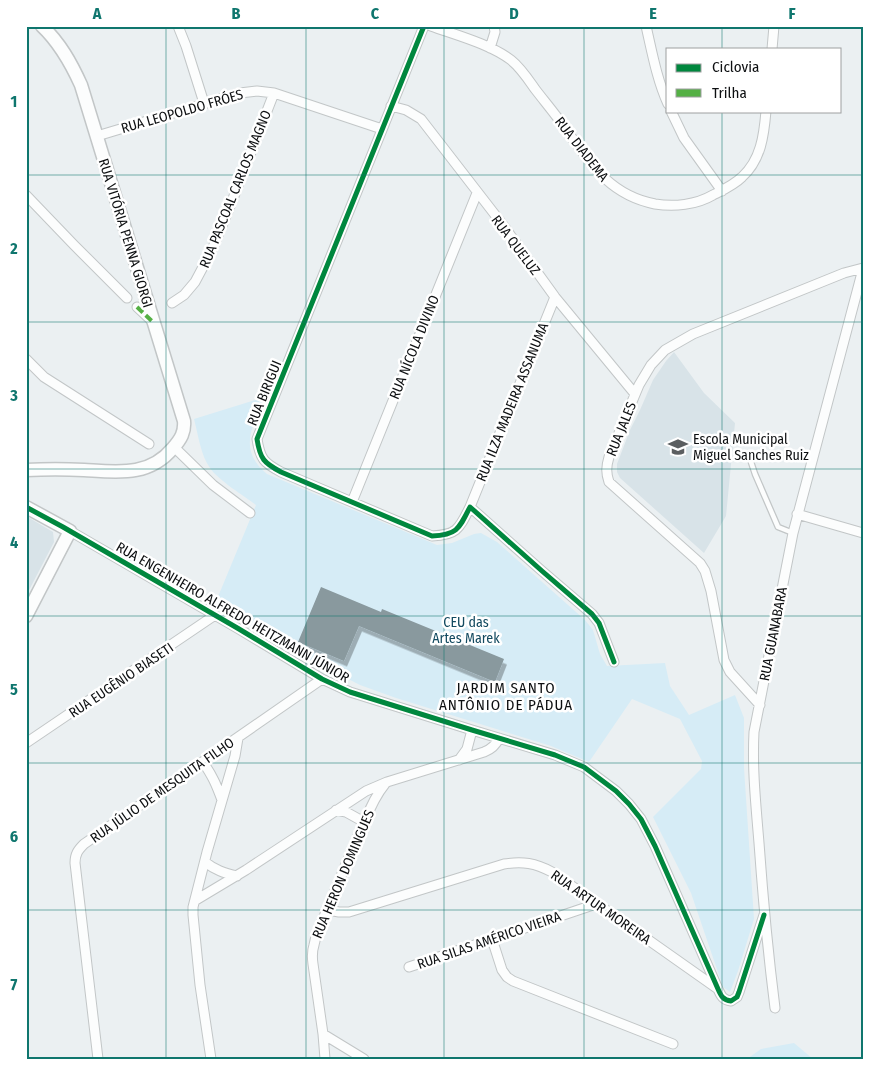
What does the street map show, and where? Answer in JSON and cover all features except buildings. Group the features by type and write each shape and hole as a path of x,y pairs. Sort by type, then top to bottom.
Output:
{"street":[{"name":"RUA VITÓRIA PENNA GIORGI","path":"42,26 61,47 73,66 97,136 184,420 185,428 181,438 174,447"},
{"path":"178,26 204,103"},
{"name":"RUA BIRIGUI","path":"424,26 258,439 259,451 262,459 269,466 281,472 432,536 456,531 470,507"},
{"name":"RUA DIADEMA","path":"431,26 490,48 511,60 561,122 590,163 612,186 628,196 644,202 664,206 683,205 709,198 742,178 758,155 763,139 766,112"},
{"path":"490,48 495,32 494,26"},
{"path":"646,26 666,98"},
{"path":"772,48 774,26"},
{"name":"RUA LEOPOLDO FRÓES","path":"97,136 204,103 240,93 257,91 274,93 382,128"},
{"name":"RUA PASCOAL CARLOS MAGNO","path":"172,304 184,295 195,282 211,252 274,93"},
{"name":"RUA QUELUZ","path":"391,106 406,110 421,119 555,297 635,394"},
{"path":"671,112 684,138 722,191"},
{"name":"RUA NÍCOLA DIVINO","path":"352,502 477,193"},
{"path":"26,195 127,298"},
{"name":"RUA JALES","path":"760,704 730,672 724,660 711,591 705,571 700,563 610,482 606,475 606,466 639,385 651,364 666,350 693,334 844,273 863,268"},
{"name":"RUA GUANABARA","path":"775,1008 764,915 754,771 754,732 797,514 863,268"},
{"name":"RUA ILZA MADEIRA ASSANUMA","path":"470,507 555,297"},
{"path":"137,307 154,323"},
{"path":"26,360 44,377 149,444"},
{"path":"26,470 124,472 137,470 151,466 167,456 174,447 213,485 250,513"},
{"path":"26,476 49,469"},
{"path":"470,507 592,614 599,623 614,662"},
{"name":"RUA ENGENHEIRO ALFREDO HEITZMANN JÚNIOR","path":"28,508 215,615 322,679 350,692 555,755 584,767 616,791 641,819 655,846 718,989"},
{"path":"797,514 863,533"},
{"path":"26,616 70,531"},
{"name":"RUA EUGÊNIO BIASETI","path":"26,743 215,615"},
{"name":"RUA JÚLIO DE MESQUITA FILHO","path":"98,1059 75,863 75,856 79,849 322,679"},
{"path":"458,760 467,749 472,730"},
{"path":"211,1059 200,984 193,907 235,756 238,738"},
{"path":"196,900 237,876 360,794 387,782 490,750 500,738"},
{"path":"203,762 218,785 222,801"},
{"name":"RUA HERON DOMINGUES","path":"325,1059 312,956 314,945 317,932 364,822 380,790 387,782"},
{"path":"336,810 346,812 364,822"},
{"path":"205,862 223,873 237,876"},
{"name":"RUA ARTUR MOREIRA","path":"328,910 349,912 504,864 530,863 552,872 718,989"},
{"name":"RUA SILAS AMÉRICO VIEIRA","path":"409,967 596,904"},
{"path":"718,989 721,996 726,1000 731,1001 737,997 764,915"},
{"path":"492,939 502,970 507,977 673,1044"},
{"path":"323,1034 364,1059"}],"lane":[{"path":"751,462 778,527 793,532"}],"shaded area":[{"name":"Escola Municipal Miguel Sanches Ruiz","path":"674,352 704,393 735,423 726,516 704,553 620,478 617,472 617,464 630,430 653,380"},
{"path":"26,516 53,532 54,542 26,596"}],"green space":[{"name":"CEU das Artes Marek","path":"265,397 252,428 250,446 252,456 267,474 437,545 452,543 481,533 497,542 585,620 593,630 600,654 607,666 665,663 670,686 689,715 735,695 744,718 744,768 754,919 730,992 723,987 691,893 653,817 701,769 702,761 680,719 632,699 589,762 551,746 360,685 297,653 215,604 256,505 225,483 210,468 202,451 194,419"},
{"path":"794,1043 813,1059 747,1059 761,1049"}],"marked path":[{"path":"137,307 154,323"}],"cycle path":[{"path":"424,26 257,439 261,456 270,466 281,472 432,536 447,534 460,526 470,507 592,614 599,623 614,662"},
{"path":"26,507 239,629 322,679 350,692 555,755 584,767 616,791 641,819 655,846 719,991 726,1000 731,1001 737,997 764,915"}],"place":[{"name":"Escola Municipal Miguel Sanches Ruiz","path":"678,447"}],"district":[{"name":"JARDIM SANTO ANTÔNIO DE PÁDUA","path":"506,696"}]}
